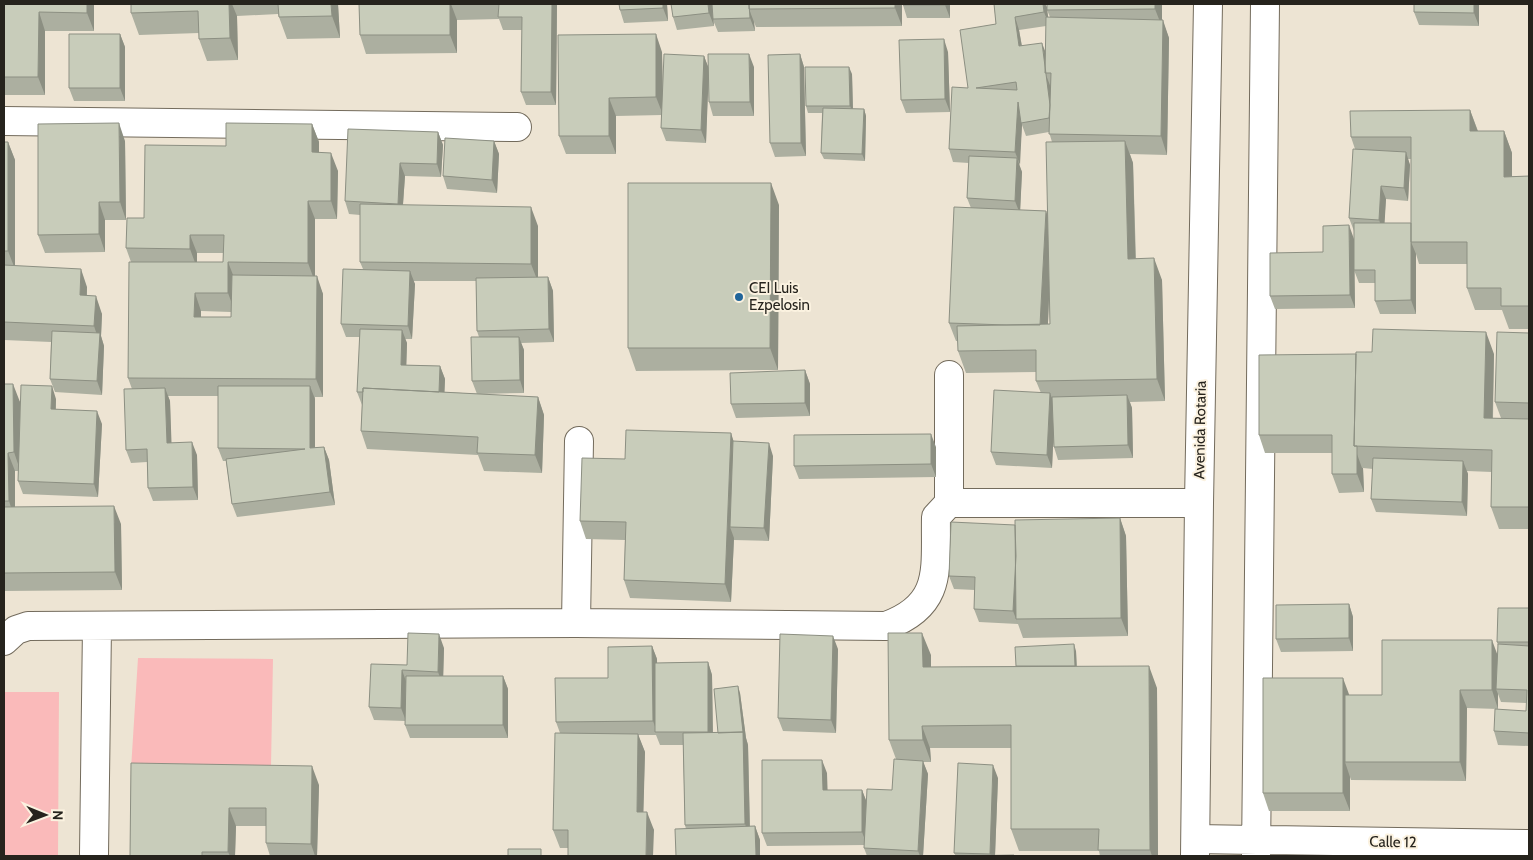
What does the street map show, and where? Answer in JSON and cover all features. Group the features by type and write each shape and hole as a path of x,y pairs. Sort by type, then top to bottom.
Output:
{"street":[{"name":"Avenida Rotaria","path":"1195,848 1208,4"},
{"path":"1256,848 1265,4"},
{"path":"4,120 517,127"},
{"path":"4,641 16,630 28,626 576,622 886,626 900,621 923,604 934,580 936,517 949,503 949,375"},
{"path":"576,622 579,442"},
{"path":"949,503 1199,503"},
{"path":"94,854 97,626"},
{"name":"Calle 12","path":"1195,848 1529,844"}],"shaded area":[{"path":"138,658 273,659 271,766 131,769"},
{"path":"4,692 59,692 58,856 4,856"}],"building":[{"path":"4,4 87,4 87,13 39,12 38,77 4,77"},
{"path":"131,4 229,4 230,38 199,39 198,11 131,13"},
{"path":"278,4 331,4 332,16 279,17"},
{"path":"359,4 450,4 450,35 360,35"},
{"path":"499,4 552,4 551,92 521,92 522,17 498,17"},
{"path":"619,4 663,4 663,8 620,10"},
{"path":"671,4 708,4 709,13 673,17"},
{"path":"712,4 749,4 750,18 713,19"},
{"path":"749,4 895,4 895,8 749,9"},
{"path":"945,4 945,5 903,5"},
{"path":"994,4 1043,4 1044,12 1015,17 1019,46 1042,43 1050,105 1049,118 1021,123 1018,102 1015,152 949,149 952,87 968,88 960,30 996,24","holes":["1016,82 1017,90 976,88"]},
{"path":"1047,4 1155,4 1155,9 1047,10"},
{"path":"1414,4 1474,4 1474,13 1414,12"},
{"path":"1046,17 1163,20 1161,136 1049,134 1051,73 1045,73"},
{"path":"69,34 120,34 120,88 69,88"},
{"path":"656,34 656,97 609,98 609,136 559,136 558,35"},
{"path":"944,39 945,99 901,100 899,40"},
{"path":"664,54 704,56 701,130 661,128"},
{"path":"708,54 749,54 750,102 709,102"},
{"path":"800,54 801,143 770,143 768,55"},
{"path":"805,67 849,67 850,106 806,106"},
{"path":"823,108 864,109 862,154 821,153"},
{"path":"1470,110 1470,131 1504,131 1504,177 1529,176 1529,306 1501,306 1501,288 1467,288 1467,242 1411,242 1411,137 1351,137 1350,111"},
{"path":"119,123 120,202 99,202 99,234 38,235 38,124"},
{"path":"226,123 312,124 312,152 331,153 331,201 308,201 308,263 228,262 228,293 195,293 194,317 231,317 232,275 317,276 316,379 128,378 129,262 223,262 224,235 190,235 190,249 126,248 127,218 144,218 145,145 226,146"},
{"path":"348,129 438,132 437,164 400,163 398,204 345,201"},
{"path":"445,138 494,141 492,180 443,176"},
{"path":"1125,141 1128,259 1154,258 1157,379 1036,381 1036,350 958,351 957,326 1050,324 1046,142"},
{"path":"4,142 8,142 8,251 4,251"},
{"path":"1353,149 1406,152 1404,188 1381,186 1379,220 1349,218"},
{"path":"969,156 1017,158 1015,201 967,198"},
{"path":"628,183 771,183 770,348 628,348"},
{"path":"360,204 531,207 531,264 360,262"},
{"path":"954,207 1046,211 1040,325 949,323"},
{"path":"1354,223 1411,223 1411,300 1375,301 1375,270 1354,270"},
{"path":"1349,225 1350,295 1270,296 1270,253 1323,252 1323,226"},
{"path":"4,265 81,269 80,295 96,296 94,326 4,322"},
{"path":"343,269 410,271 408,326 341,324"},
{"path":"548,277 549,329 477,331 476,278"},
{"path":"360,329 402,330 401,365 440,366 439,392 363,388 363,392 357,392"},
{"path":"1373,329 1486,332 1484,418 1529,419 1529,507 1491,507 1492,450 1354,446 1356,352 1372,352"},
{"path":"52,331 100,333 97,381 50,379"},
{"path":"1497,332 1529,333 1529,403 1495,402"},
{"path":"471,337 519,337 520,380 472,381"},
{"path":"1356,354 1354,446 1357,446 1357,474 1332,474 1332,435 1259,435 1259,355"},
{"path":"805,370 805,403 731,404 730,373"},
{"path":"4,384 13,384 14,452 8,453 9,501 4,501"},
{"path":"21,385 52,386 51,409 97,411 94,484 18,481"},
{"path":"218,386 310,386 310,448 324,447 330,492 232,504 226,459 305,449 218,448"},
{"path":"165,388 167,443 192,442 193,487 148,488 147,449 126,450 124,389"},
{"path":"363,388 538,397 535,455 477,453 478,437 361,431"},
{"path":"994,390 1050,393 1047,455 991,452"},
{"path":"1127,395 1128,445 1054,447 1052,397"},
{"path":"626,430 731,433 725,584 624,580 626,522 580,521 582,458 625,459"},
{"path":"931,434 931,464 794,466 794,435"},
{"path":"733,441 769,443 764,528 730,527"},
{"path":"1373,458 1463,461 1462,502 1371,499"},
{"path":"114,506 115,572 4,573 4,507"},
{"path":"1120,518 1121,618 1016,619 1015,520"},
{"path":"951,522 1015,525 1016,556 1013,611 974,609 975,577 949,576"},
{"path":"1349,604 1349,638 1276,639 1276,605"},
{"path":"1498,608 1529,608 1529,642 1497,642"},
{"path":"408,633 439,634 438,672 402,670 401,708 369,707 371,664 407,665"},
{"path":"888,633 922,633 923,667 1149,666 1150,850 1098,850 1099,829 1011,829 1011,725 922,726 923,740 889,740"},
{"path":"780,634 833,636 831,720 778,718"},
{"path":"1382,640 1492,640 1492,690 1460,690 1460,762 1345,762 1345,695 1382,695"},
{"path":"1074,644 1075,666 1016,666 1015,647"},
{"path":"1498,644 1529,646 1529,733 1494,731 1495,709 1526,711 1527,690 1496,689"},
{"path":"652,646 653,721 556,722 555,678 608,678 608,647"},
{"path":"708,662 708,732 655,732 655,663"},
{"path":"406,676 503,676 503,725 405,725"},
{"path":"1263,678 1343,678 1343,793 1263,793"},
{"path":"738,686 743,732 718,733 714,689"},
{"path":"743,732 745,824 685,825 683,733"},
{"path":"555,733 638,734 637,812 647,812 646,856 568,856 568,830 553,830"},
{"path":"894,759 923,761 918,851 864,848 867,789 892,790"},
{"path":"762,760 822,760 823,790 862,790 862,832 762,833"},
{"path":"131,763 312,766 311,844 266,843 266,808 229,808 228,852 202,852 202,856 130,856"},
{"path":"958,763 993,765 990,854 954,853"},
{"path":"755,826 756,856 676,856 675,829"},
{"path":"508,849 541,849 541,856 508,856"},
{"path":"1014,855 1014,856 959,856"}],"place":[{"name":"CEI Luis Ezpelosin","path":"739,297"}]}
